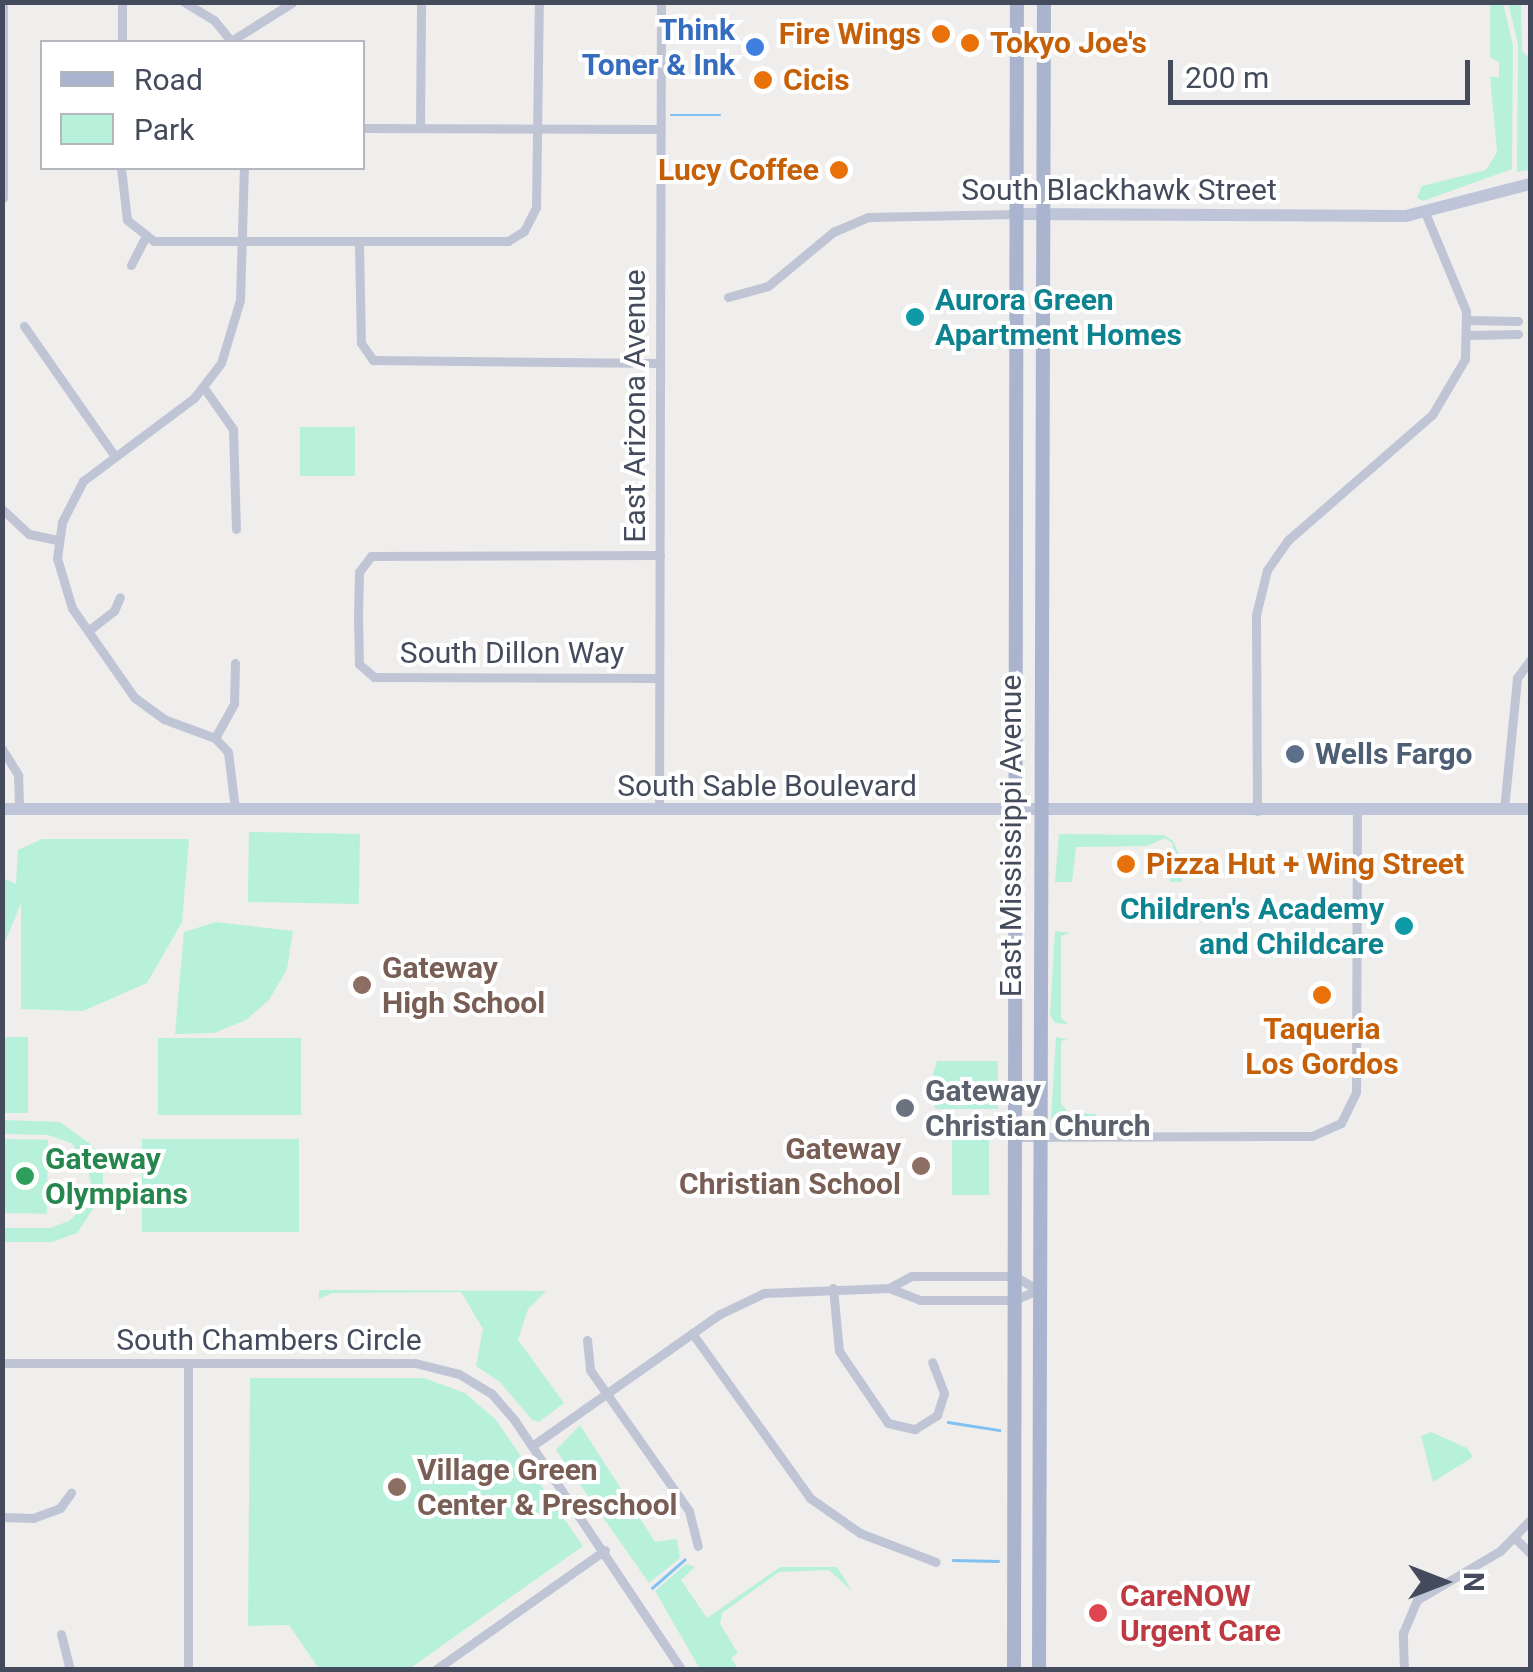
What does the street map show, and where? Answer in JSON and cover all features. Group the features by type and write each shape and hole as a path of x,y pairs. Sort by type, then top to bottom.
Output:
{"main road":[{"name":"East Mississippi Avenue","path":"1014,1670 1012,813 1017,2"},
{"name":"East Mississippi Avenue","path":"1039,1670 1038,813 1044,2"}],"street":[{"path":"3,198 4,2"},
{"path":"122,2 122,40"},
{"path":"184,2 230,40"},
{"path":"235,40 293,2"},
{"path":"420,128 421,2"},
{"path":"121,170 123,211 145,237 244,243 491,244 516,236 536,207 539,2"},
{"name":"East Arizona Avenue","path":"659,810 661,2"},
{"path":"365,128 660,129"},
{"path":"235,809 233,763 215,738 148,710 88,631 64,592 58,540 76,490 114,455 204,388 230,344 244,243 244,170"},
{"name":"South Blackhawk Street","path":"728,297 768,286 833,232 868,217 1426,214 1530,184"},
{"path":"1257,810 1256,614 1267,570 1288,540 1444,402 1469,335 1467,320 1426,214"},
{"path":"131,265 145,237"},
{"path":"360,244 362,348 373,360 660,363"},
{"path":"1467,320 1518,321"},
{"path":"24,326 114,455"},
{"path":"1469,335 1518,334"},
{"path":"204,388 234,429 236,529"},
{"path":"2,508 26,532 58,540"},
{"name":"South Dillon Way","path":"659,678 370,676 359,664 358,616 359,572 372,556 660,555"},
{"path":"88,631 114,611 120,597"},
{"path":"1504,810 1517,678 1530,660"},
{"path":"215,738 232,710 235,663"},
{"path":"2,749 18,775 20,809"},
{"name":"South Sable Boulevard","path":"2,809 1038,813 1530,809"},
{"path":"1014,1137 1312,1136 1330,1130 1350,1111 1356,1082 1357,810"},
{"path":"889,1288 912,1276 1014,1276 1038,1290"},
{"path":"833,1288 839,1351 888,1423 915,1429 937,1415 944,1394 932,1362"},
{"path":"532,1446 692,1333 764,1293 889,1288 920,1300 1014,1300 1038,1290"},
{"path":"692,1333 810,1498 860,1533 936,1562"},
{"path":"586,1340 588,1364 691,1516 698,1546"},
{"name":"South Chambers Circle","path":"2,1363 431,1365 484,1388 532,1446 682,1670"},
{"path":"188,1363 188,1670"},
{"path":"2,1517 33,1518 60,1508 71,1494"},
{"path":"1404,1670 1403,1633 1417,1600 1514,1537 1530,1520"},
{"path":"1514,1537 1530,1553"},
{"path":"435,1670 604,1550"},
{"path":"61,1634 70,1670"}],"green space":[{"path":"1490,3 1503,3 1513,45 1512,169 1423,201 1417,198 1422,186 1486,170 1497,152 1490,77 1499,77 1499,62 1490,57"},
{"path":"1508,3 1521,3 1522,51 1530,58 1530,170 1517,172 1518,44"},
{"path":"300,427 355,427 355,476 300,476"},
{"path":"249,832 360,834 359,904 248,902"},
{"path":"1059,834 1164,835 1173,841 1179,854 1182,882 1170,882 1173,844 1165,838 1147,846 1076,847 1072,882 1055,882"},
{"path":"42,839 189,839 182,922 147,983 83,1011 21,1009 21,903 2,950 3,878 16,884 18,850"},
{"path":"216,922 293,931 287,969 269,1000 246,1020 214,1033 175,1034 184,932"},
{"path":"1055,931 1070,933 1061,936 1061,1018 1068,1024 1055,1023 1050,1015"},
{"path":"2,1037 28,1037 28,1113 2,1113"},
{"path":"1056,1037 1068,1039 1061,1041 1061,1104 1069,1113 1097,1114 1091,1124 1057,1124 1051,1118"},
{"path":"158,1038 301,1038 301,1115 158,1115"},
{"path":"937,1061 998,1061 998,1109 935,1109 930,1084"},
{"path":"952,1116 989,1116 989,1195 952,1195"},
{"path":"3,1120 60,1122 93,1146 103,1166 103,1194 77,1233 52,1242 3,1242 3,1228 50,1228 69,1221 84,1206 91,1182 86,1161 71,1143 48,1135 3,1134"},
{"name":"Gateway Olympians","path":"3,1139 48,1140 47,1214 2,1213"},
{"path":"142,1139 299,1139 299,1232 142,1232"},
{"path":"319,1290 546,1291 528,1309 518,1340 564,1403 539,1422 532,1420 500,1382 476,1366 483,1329 461,1292 332,1293 319,1299"},
{"path":"250,1378 424,1378 465,1393 496,1420 583,1546 409,1669 319,1669 289,1625 248,1626"},
{"path":"580,1425 655,1542 677,1539 680,1558 649,1583 556,1450"},
{"path":"1431,1432 1467,1448 1473,1457 1433,1482 1421,1436"},
{"path":"686,1564 695,1567 681,1580 707,1618 780,1567 837,1567 852,1591 829,1570 779,1572 722,1613 720,1624 738,1653 731,1658 738,1669 700,1669 655,1591"}],"waterway":[{"path":"671,115 720,115"},
{"path":"948,1422 999,1430"},
{"path":"652,1588 684,1560"},
{"path":"953,1560 998,1561"}],"place":[{"name":"Fire Wings","path":"941,34"},
{"name":"Tokyo Joe's","path":"970,43"},
{"name":"Think Toner & Ink","path":"755,47"},
{"name":"Cicis","path":"763,80"},
{"name":"Lucy Coffee","path":"839,170"},
{"name":"Aurora Green Apartment Homes","path":"915,317"},
{"name":"Wells Fargo","path":"1295,754"},
{"name":"Pizza Hut + Wing Street","path":"1126,864"},
{"name":"Children's Academy and Childcare","path":"1404,926"},
{"name":"Gateway High School","path":"362,985"},
{"name":"Taqueria Los Gordos","path":"1322,995"},
{"name":"Gateway Christian Church","path":"905,1108"},
{"name":"Gateway Christian School","path":"921,1166"},
{"name":"Gateway Olympians","path":"25,1176"},
{"name":"Village Green Center & Preschool","path":"397,1487"},
{"name":"CareNOW Urgent Care","path":"1098,1613"}]}
